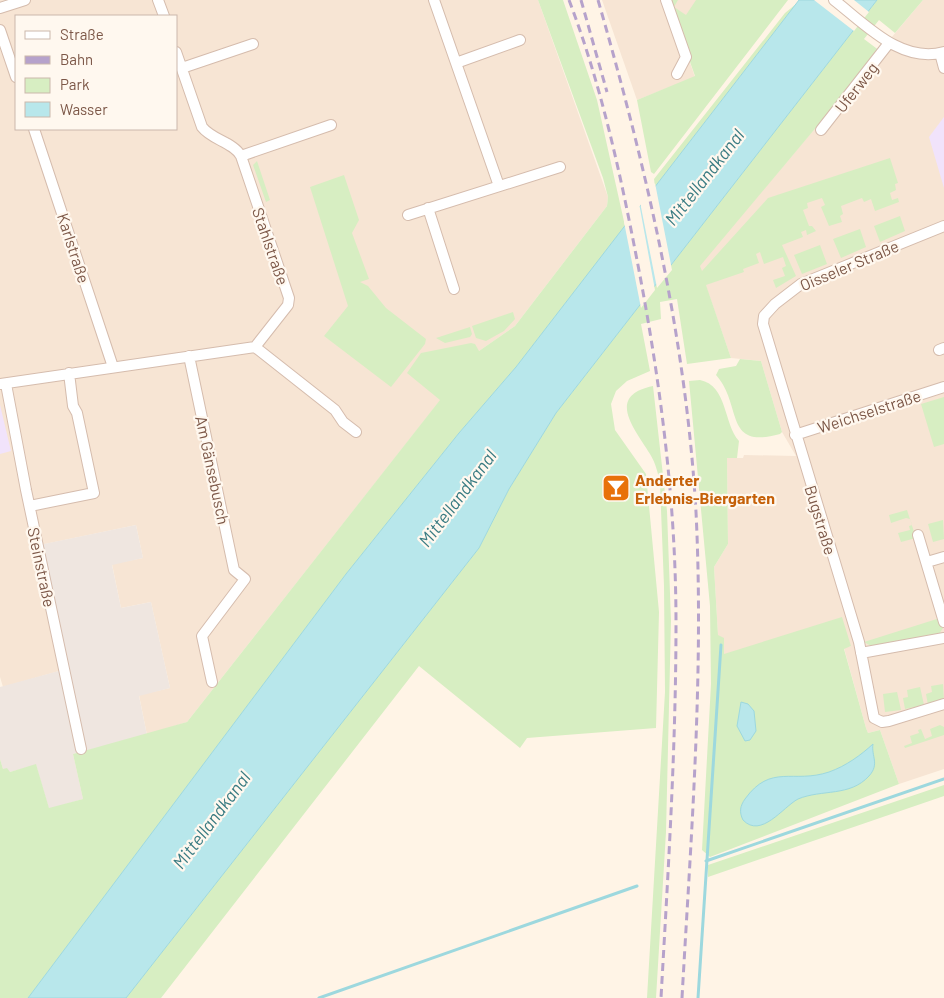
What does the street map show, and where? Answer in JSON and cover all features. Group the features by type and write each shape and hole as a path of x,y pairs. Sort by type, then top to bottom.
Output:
{"street":[{"path":"0,8 25,0"},
{"path":"158,0 164,15"},
{"path":"434,0 499,186"},
{"path":"666,0 686,57 677,74"},
{"path":"834,0 890,43 914,53 942,53 944,68"},
{"path":"0,33 15,74"},
{"path":"456,62 520,40"},
{"name":"Uferweg","path":"821,130 890,43"},
{"path":"182,68 253,44"},
{"path":"178,57 202,127 210,135 236,150 241,156 331,125"},
{"name":"Karlstraße","path":"34,130 113,366"},
{"name":"Stahlstraße","path":"241,156 289,298 288,305 255,346"},
{"path":"408,215 560,167"},
{"path":"428,208 454,289"},
{"name":"Oisseler Straße","path":"763,319 778,300 801,284 944,226"},
{"name":"Bugstraße","path":"763,319 765,335 861,653 874,718 882,722 944,704"},
{"path":"3,384 255,346 335,410 343,422 356,432"},
{"name":"Am Gänsebusch","path":"189,356 234,570 245,579 202,636 212,682"},
{"path":"30,506 94,493 77,413 73,406 69,373"},
{"name":"Steinstraße","path":"3,384 81,749"},
{"name":"Weichselstraße","path":"795,435 944,388"},
{"path":"918,535 944,622"},
{"path":"926,562 944,557"},
{"path":"861,653 944,638"}],"shaded area":[{"path":"0,0 538,0 608,197 607,206 515,326 479,351 187,722 147,735 139,695 170,688 151,602 121,608 112,564 143,558 136,525 40,545 66,669 3,687 0,677"},
{"path":"602,0 705,0 681,37 695,77 637,100"},
{"path":"923,0 944,0 944,769 899,784 880,730 868,733 866,728 844,648 851,646 724,654 718,635 714,567 728,544 727,458 743,458 744,455 796,456 782,432 761,361 731,358 699,266"},
{"path":"944,117 944,188 929,137"},
{"path":"0,405 11,451 0,454"},
{"path":"136,525 143,558 112,565 121,608 151,602 170,688 139,696 147,735 73,754 83,799 49,809 36,765 10,772 3,769 0,759 0,687 66,669 39,545"}],"green space":[{"path":"538,0 563,0 597,100 625,226 516,367 459,433 346,574 28,998 0,998 0,759 3,769 7,768 10,772 36,764 49,808 83,799 73,754 187,722 440,400 407,373 421,353 471,343 475,344 479,351 515,326 607,206 608,197 603,178"},
{"path":"668,0 678,0 674,7 686,15 696,0 788,0 654,174 651,172 637,100 695,76"},
{"path":"877,0 923,0 895,33 879,20 864,39 880,51 700,266 702,271 768,198 890,158 898,183 895,184 896,190 890,193 892,200 898,198 899,202 875,211 871,199 864,202 862,198 841,206 843,214 840,216 842,222 829,226 821,207 825,205 822,198 807,203 808,208 803,210 809,226 812,226 816,231 807,235 806,230 801,232 803,237 782,245 796,276 776,288 773,280 785,276 782,268 786,266 783,257 764,264 760,252 756,254 759,263 743,269 744,272 706,285 731,358 687,364 677,299 660,302 661,319 641,324 650,371 627,381 616,391 611,404 615,430 646,474 659,612 656,728 527,738 520,748 419,666 161,998 126,998 479,548 509,489 556,413"},
{"path":"796,4 655,187 654,179 785,13"},
{"path":"257,161 270,200 266,202 253,165"},
{"path":"344,175 359,220 352,233 369,279 360,282 368,286 386,308 426,339 425,344 391,387 324,336 348,306 310,187"},
{"path":"900,216 905,231 880,242 874,226"},
{"path":"860,229 866,247 841,258 833,239"},
{"path":"820,245 827,264 802,274 794,255"},
{"path":"513,312 515,319 504,331 486,341 476,338 472,326"},
{"path":"470,327 472,334 470,337 445,343 436,338"},
{"path":"740,359 761,361 782,432 780,434 762,437 750,436 742,430 737,422 724,387 716,375 719,369 736,366"},
{"path":"700,380 716,390 730,425 739,441 737,458 727,458 728,544 714,567 718,635 724,638 724,654 842,617 851,646 844,649 866,728 868,733 880,730 899,784 710,857 702,850 711,684 710,606 689,381"},
{"path":"653,386 667,511 671,621 666,832 656,998 647,998 665,692 664,586 660,484 652,458 632,424 627,405 630,397 638,391"},
{"path":"944,397 944,444 934,447 921,404"},
{"path":"907,510 910,519 906,518 891,523 889,515"},
{"path":"943,520 944,539 933,542 928,524"},
{"path":"912,525 916,538 901,542 898,533 910,530 909,526"},
{"path":"940,618 943,628 939,634 871,646 864,642"},
{"path":"943,684 944,701 928,705 926,694 932,692 931,686"},
{"path":"920,687 924,705 905,709 903,698 908,697 907,690"},
{"path":"897,692 901,710 885,712 883,694"},
{"path":"940,725 944,727 944,735 905,748 904,746 912,743 910,736 919,733 918,730 921,729 925,739 932,736 930,729"},
{"path":"944,785 944,796 708,877 708,865"}],"water":[{"name":"Mittellandkanal","path":"799,0 877,0 556,413 509,489 479,548 126,998 28,998 346,574 459,433 516,367"},
{"path":"741,702 748,704 754,711 756,731 750,740 745,741 737,726"},
{"path":"873,744 874,768 861,783 845,790 798,799 772,820 764,824 750,825 743,820 741,807 743,802 764,781 783,776 816,775 829,772 853,760"}],"pier":[{"path":"814,0 854,0 869,12 854,31"},
{"path":"655,183 672,270 657,288 640,202"},
{"path":"639,203 655,290 641,308 624,222"}],"waterway":[{"path":"698,998 721,645"},
{"path":"706,861 944,779"},
{"path":"319,998 637,886"}],"railway":[{"path":"569,0 591,64 609,128 624,194 653,350 670,486 675,577 676,670 661,998"},
{"path":"581,0 607,92"},
{"path":"598,0 632,126 661,253 673,317 691,447 696,512 698,634 695,755 682,998"}],"place":[{"name":"Anderter Erlebnis-Biergarten","path":"616,488"}]}
